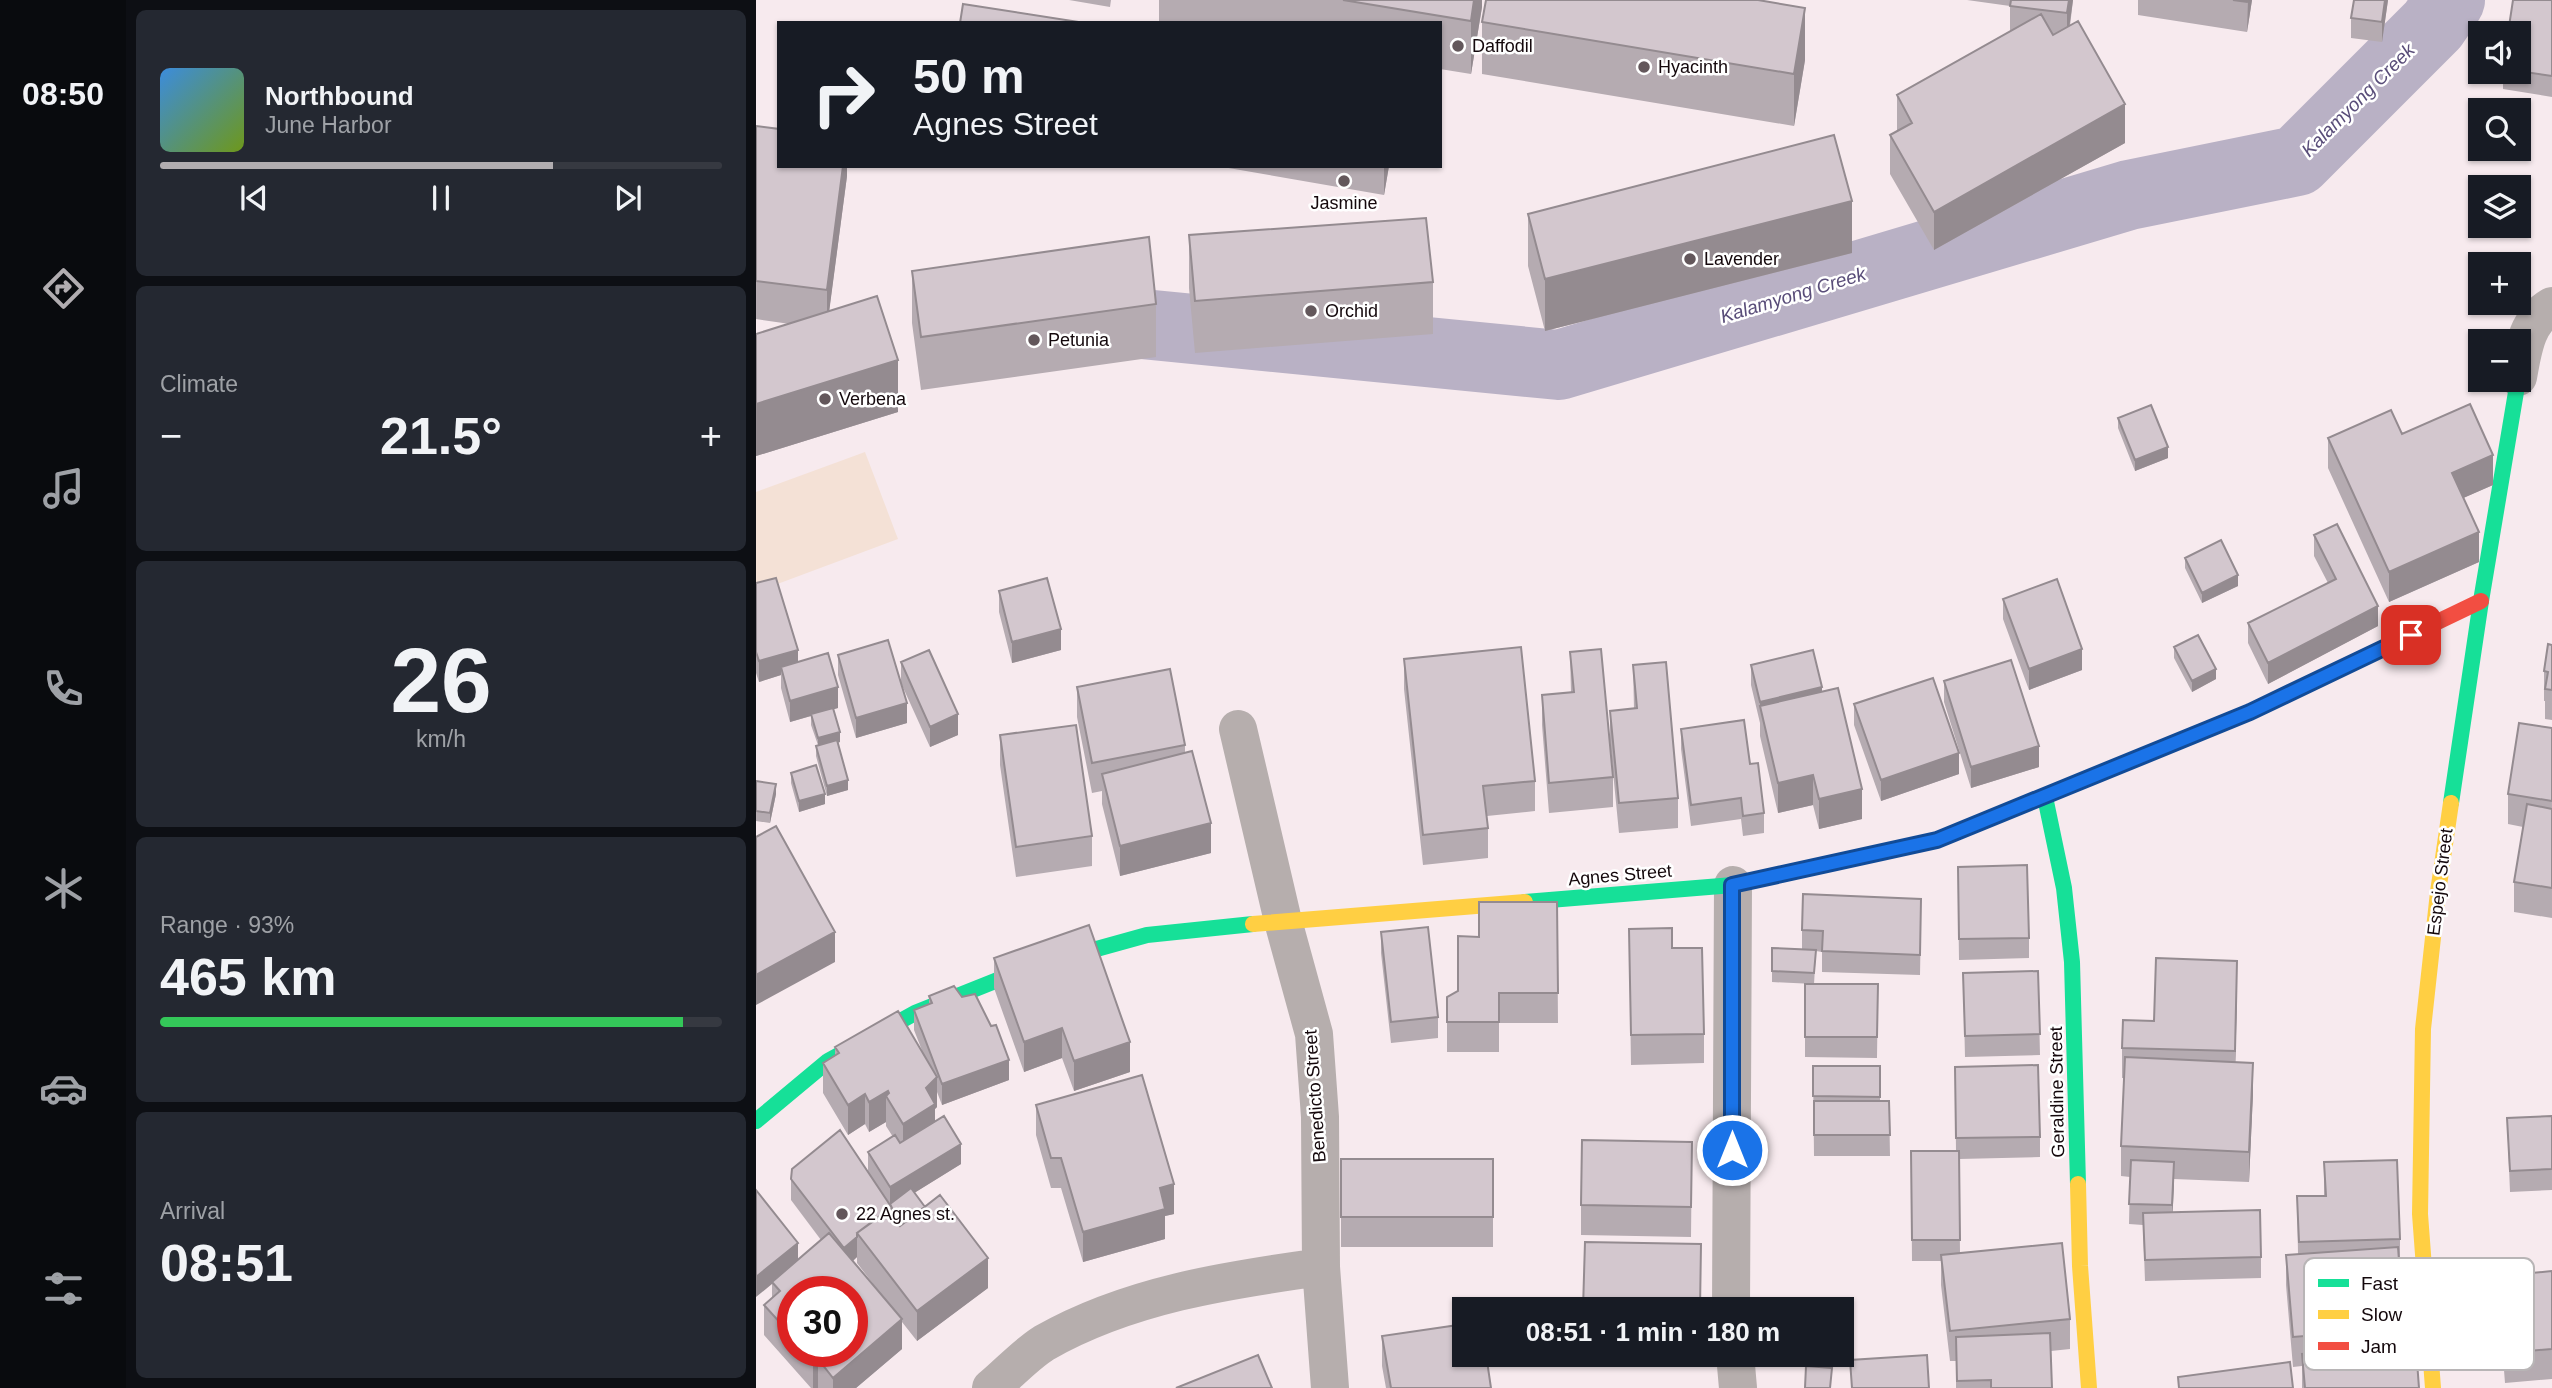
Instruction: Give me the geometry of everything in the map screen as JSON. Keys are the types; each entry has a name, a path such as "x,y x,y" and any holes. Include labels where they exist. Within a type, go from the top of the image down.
{"street":[{"name":"Espejo Street","path":"2529,329 2548,309"},
{"name":"Espejo Street","path":"2423,1258 2420,1214 2423,1028 2438,892 2480,601 2516,392"},
{"name":"Agnes Street","path":"756,1121 828,1061 915,1013 1028,968 1147,935 1732,885 1937,840 2250,712 2480,601"},
{"name":"Benedicto Street","path":"1238,729 1283,922 1314,1034 1320,1117 1321,1268 1330,1388"},
{"name":"Geraldine Street","path":"2045,797 2066,898 2074,989 2081,1275 2089,1388"},
{"path":"1731,1297 1732,885"},
{"path":"991,1388 1042,1344 1116,1309 1231,1280 1321,1268"},
{"path":"1736,1367 1738,1388"},
{"name":"Espejo Street","path":"2432,1370 2433,1388"}],"shaded area":[{"path":"865,452 898,539 756,592 756,492"}],"building":[{"path":"1343,0 1474,0 1471,21"},
{"path":"1486,0 1758,0 1805,8 1794,74 1482,22"},
{"path":"2011,0 2069,0 2067,13 2010,6"},
{"path":"2354,0 2385,0 2382,22 2351,18"},
{"path":"2513,0 2552,0 2552,76 2531,73 2531,21 2510,21"},
{"path":"963,4 1072,21 960,21"},
{"path":"2041,14 2053,35 2078,21 2125,104 1934,212 1890,135 1912,123 1897,95"},
{"path":"756,126 777,129 777,168 843,168 827,290 756,281"},
{"path":"1834,135 1852,201 1545,279 1528,214"},
{"path":"1426,218 1433,282 1195,301 1189,235"},
{"path":"1149,237 1156,304 921,337 912,271"},
{"path":"877,296 898,360 756,404 756,334"},
{"path":"2470,404 2493,455 2452,473 2479,532 2389,572 2328,438 2391,410 2402,434"},
{"path":"2151,405 2168,447 2135,460 2118,418"},
{"path":"2337,524 2378,606 2268,663 2248,623 2336,579 2314,535"},
{"path":"2221,540 2238,575 2202,593 2185,558"},
{"path":"776,578 798,650 759,661 756,652 756,583"},
{"path":"1047,578 1061,629 1012,642 999,591"},
{"path":"2057,579 2082,649 2029,669 2003,599"},
{"path":"2198,635 2216,669 2192,681 2174,647"},
{"path":"888,640 907,703 856,718 838,655"},
{"path":"2548,644 2552,645 2552,690 2545,689 2548,672 2544,671"},
{"path":"1521,647 1535,781 1483,786 1488,828 1423,835 1404,659"},
{"path":"1601,649 1613,777 1549,783 1542,695 1574,692 1570,652"},
{"path":"929,650 958,714 930,727 901,662"},
{"path":"1813,650 1822,687 1760,702 1751,665"},
{"path":"828,653 838,687 790,701 781,667"},
{"path":"2011,660 2039,746 1971,767 1944,681"},
{"path":"1666,662 1678,798 1619,803 1610,711 1637,708 1633,665"},
{"path":"1170,669 1185,745 1092,763 1077,687"},
{"path":"1933,678 1959,753 1881,780 1854,704"},
{"path":"1838,688 1862,789 1819,799 1813,775 1778,783 1760,706"},
{"path":"833,708 840,732 818,738 811,714"},
{"path":"1744,720 1750,764 1758,763 1764,813 1743,816 1741,798 1691,805 1681,729"},
{"path":"2519,723 2552,728 2552,801 2508,794"},
{"path":"1076,725 1092,836 1016,847 1000,735"},
{"path":"837,740 848,780 827,786 816,746"},
{"path":"1192,751 1211,823 1120,846 1102,774"},
{"path":"816,765 825,794 799,801 791,773"},
{"path":"756,781 776,784 770,813 756,811"},
{"path":"2527,804 2552,809 2552,888 2514,882"},
{"path":"776,826 835,932 756,975 756,837"},
{"path":"2027,865 2029,938 1959,939 1958,867"},
{"path":"1803,894 1921,899 1920,955 1822,951 1823,931 1802,930"},
{"path":"1479,902 1557,902 1558,993 1499,993 1499,1022 1447,1022 1447,997 1458,991 1458,936 1479,937"},
{"path":"1089,925 1130,1042 1074,1061 1062,1028 1024,1042 994,958"},
{"path":"1428,927 1438,1017 1391,1022 1381,932"},
{"path":"1672,928 1672,948 1702,948 1704,1034 1631,1035 1629,929"},
{"path":"1772,948 1816,950 1814,973 1772,971"},
{"path":"2156,958 2237,961 2235,1051 2122,1048 2123,1020 2154,1021"},
{"path":"2038,971 2040,1034 1965,1036 1963,973"},
{"path":"1805,984 1878,984 1877,1037 1805,1037"},
{"path":"954,986 962,997 975,994 991,1026 996,1025 1009,1060 942,1084 914,1010 932,1003 929,996"},
{"path":"898,1011 937,1077 926,1088 935,1104 903,1124 886,1096 888,1091 869,1102 865,1094 848,1105 823,1063 839,1053 835,1047"},
{"path":"2125,1057 2253,1063 2249,1152 2121,1146"},
{"path":"2038,1065 2040,1137 1956,1138 1955,1067"},
{"path":"1813,1066 1880,1066 1880,1097 1813,1096"},
{"path":"1142,1075 1174,1184 1160,1188 1165,1209 1083,1232 1061,1158 1051,1158 1036,1105"},
{"path":"1814,1101 1889,1101 1890,1135 1814,1135"},
{"path":"944,1116 961,1144 890,1187 868,1152 895,1135 900,1143"},
{"path":"2552,1116 2552,1169 2510,1171 2507,1118"},
{"name":"22 Agnes st.","path":"840,1130 892,1208 857,1233 857,1237 844,1248 791,1179 792,1169"},
{"path":"1582,1140 1692,1142 1691,1207 1581,1205"},
{"path":"1911,1151 1959,1151 1960,1240 1912,1240"},
{"path":"1341,1159 1493,1159 1493,1217 1341,1217"},
{"path":"2131,1160 2174,1162 2172,1205 2129,1204"},
{"path":"2397,1160 2400,1239 2299,1242 2297,1196 2326,1196 2324,1162"},
{"path":"911,1188 925,1207 900,1226 892,1216 890,1204"},
{"path":"756,1190 798,1243 756,1277"},
{"path":"940,1195 988,1258 917,1311 857,1233 888,1210 900,1226"},
{"path":"2260,1210 2261,1257 2145,1260 2143,1213"},
{"path":"829,1233 866,1276 779,1276"},
{"path":"1585,1242 1701,1244 1700,1297 1583,1297"},
{"path":"2062,1243 2070,1319 1950,1331 1941,1255"},
{"path":"2398,1247 2399,1258 2304,1258 2304,1336 2293,1337 2286,1255"},
{"path":"2552,1271 2552,1349 2534,1351 2534,1273"},
{"path":"868,1279 902,1319 868,1348"},
{"path":"777,1294 777,1319 764,1305"},
{"path":"1452,1326 1452,1367 1488,1367 1491,1388 1391,1388 1382,1336"},
{"path":"2050,1333 2052,1388 1991,1388 1991,1380 1957,1381 1956,1337"},
{"path":"2302,1354 2304,1370 2418,1370 2419,1388 2305,1388"},
{"path":"1258,1355 1272,1388 1176,1388"},
{"path":"1927,1355 1929,1388 1852,1388 1850,1367 1854,1367 1854,1360"},
{"path":"2290,1362 2293,1388 2179,1388 2178,1377"},
{"path":"824,1367 846,1367 833,1378"},
{"path":"1806,1367 1832,1368 1830,1388 1805,1388"}],"waterway":[{"name":"Kalamyong Creek","path":"1061,316 1559,365 2129,195 2297,161 2433,25 2450,0"}],"traffic: fast":[{"path":"2451,803 2516,392"},
{"path":"2045,797 2064,888 2072,962 2078,1184"},
{"path":"1525,902 1733,885 1887,851"},
{"path":"756,1121 828,1061 915,1013 1028,968 1147,935 1253,924"}],"traffic: slow":[{"path":"1887,851 1937,840 2208,729"},
{"path":"2423,1258 2420,1214 2423,1029 2451,803"},
{"path":"1253,924 1525,902"},
{"path":"2078,1184 2080,1266 2089,1388"},
{"path":"2432,1370 2433,1388"}],"traffic: jam":[{"path":"2208,729 2250,712 2481,601"}],"place":[{"name":"Daffodil","path":"1458,46"},
{"name":"Hyacinth","path":"1644,67"},
{"name":"Jasmine","path":"1344,181"},
{"name":"Lavender","path":"1690,259"},
{"name":"Orchid","path":"1311,311"},
{"name":"Petunia","path":"1034,340"},
{"name":"Verbena","path":"825,399"},
{"name":"22 Agnes st.","path":"842,1214"}],"route":[{"path":"1732,1150 1732,885 1937,840 2250,712 2411,635"}]}
